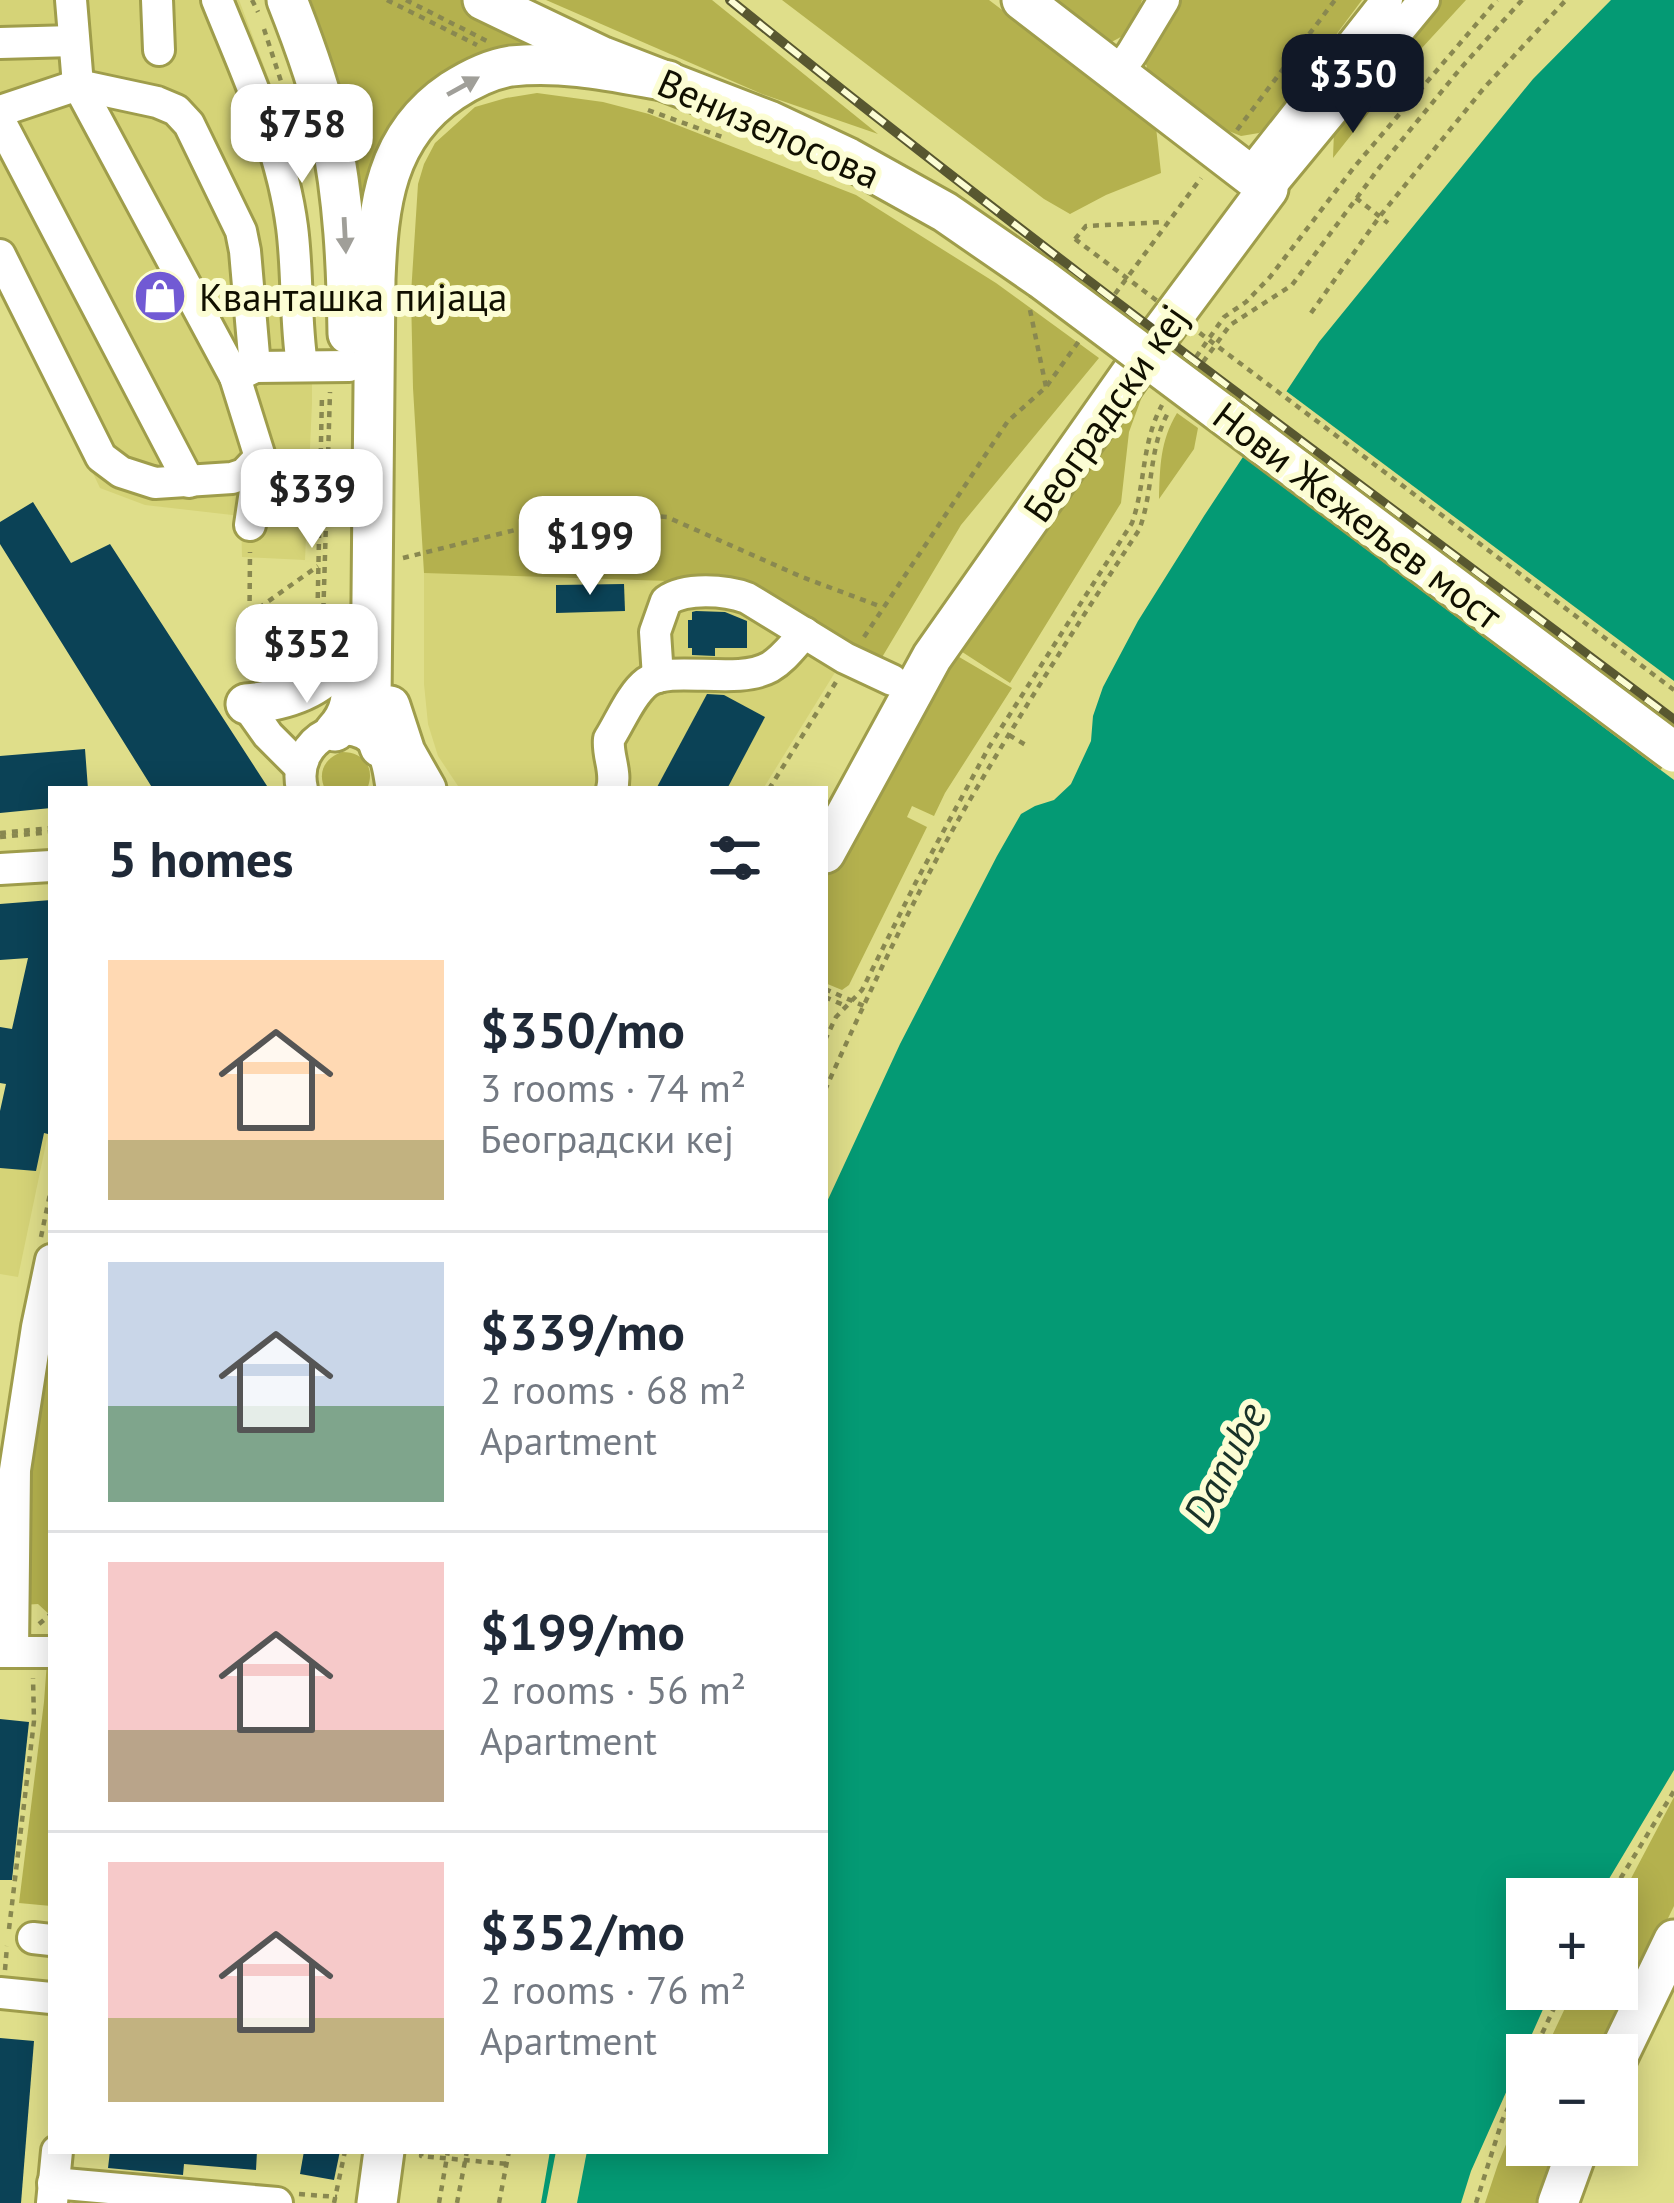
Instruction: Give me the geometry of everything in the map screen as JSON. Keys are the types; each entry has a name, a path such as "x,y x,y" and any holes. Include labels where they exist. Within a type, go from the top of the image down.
{"main road":[{"path":"287,0 329,128 344,215 350,709 328,733"},
{"name":"Венизелосова","path":"483,0 604,57 653,94 769,121 848,158 945,212 1035,288"},
{"path":"1022,0 1248,169"},
{"path":"395,778 405,752 389,700 375,279 377,226 393,161 430,106 494,57 557,65 653,94"},
{"name":"Београдски кеј","path":"828,793 892,680 1248,169"},
{"name":"Београдски кеј","path":"828,848 932,657 1140,362 1248,169"},
{"name":"Нови Жежељев мост","path":"1035,288 1674,752"},
{"path":"385,573 372,713 395,778"},
{"path":"248,690 286,698 309,687 338,662 352,629"},
{"path":"1629,2034 1674,1940"},
{"path":"376,2203 384,2154"},
{"path":"1558,2203 1571,2166"}],"street":[{"path":"71,0 78,85 245,372"},
{"path":"158,0 159,50"},
{"path":"217,0 267,124 292,226 302,365"},
{"path":"1117,74 1164,0"},
{"name":"Београдски кеј","path":"1248,169 1387,0"},
{"name":"Београдски кеј","path":"1248,169 1424,0"},
{"path":"0,43 74,41"},
{"path":"0,111 78,85 157,102 176,110 189,124 241,231 248,274 245,372 260,457 250,525"},
{"path":"0,121 189,482"},
{"path":"0,256 101,457 121,472 155,483 232,478 244,474 260,457"},
{"path":"245,372 302,365 349,366"},
{"path":"658,677 655,632 662,606 675,595 734,593 892,680"},
{"path":"612,786 615,771 608,745 643,685 658,677 754,673 781,659 805,633"},
{"path":"248,690 305,733 360,732 395,778"},
{"path":"248,690 268,735 301,778"},
{"path":"301,778 311,743 328,733"},
{"path":"0,868 48,866"},
{"path":"27,1651 8,1469 48,1274"},
{"path":"0,1993 48,1998"},
{"path":"57,2154 52,2193 277,2203"}],"path":[{"path":"387,0 494,57 499,48 490,42 406,0"},
{"path":"1248,169 1335,0"},
{"path":"1188,368 1224,317 1270,277 1355,166 1497,0"},
{"path":"1195,374 1229,326 1292,285 1356,198 1522,0"},
{"path":"1311,313 1380,216 1484,88 1566,0"},
{"path":"653,94 737,143"},
{"path":"1114,295 1209,168"},
{"path":"1356,198 1388,223"},
{"path":"1168,222 1086,226 1075,239 1674,689"},
{"path":"1035,288 1046,387"},
{"path":"771,786 882,608 1008,421 1046,387 1087,332"},
{"path":"828,1034 836,1017 862,990 989,748 1132,523 1140,501 1151,426 1168,404 1139,530 1009,735 933,866 828,1084"},
{"path":"385,573 595,510 668,517 882,608"},
{"path":"248,690 250,525"},
{"path":"249,615 318,566"},
{"path":"1009,735 1029,748"},
{"path":"0,835 48,830"},
{"path":"828,994 864,1006"},
{"path":"31,1934 34,1721 27,1651 48,1619"},
{"path":"1621,1878 1674,1791"},
{"path":"1476,2203 1506,2112"},
{"path":"334,2203 344,2154"},
{"path":"458,2203 466,2154"},
{"path":"499,2203 508,2154"},
{"path":"440,2203 448,2155 506,2164"}],"shaded area":[{"name":"Кванташка пијаца","path":"0,0 239,0 279,106 302,187 312,314 305,560 242,557 241,516 145,505 100,488 0,277"},
{"path":"294,0 468,0 559,49 436,82 358,269"},
{"path":"546,0 712,0 878,134 762,94"},
{"path":"782,0 989,0 1156,127 1161,173 1070,214"},
{"path":"1046,0 1142,0 1131,28 1106,44"},
{"path":"1172,0 1362,0 1277,114 1259,133 1241,136 1209,123 1149,76 1144,56"},
{"path":"1439,0 1466,0 1409,62 1333,158 1334,131 1343,115"},
{"path":"537,93 649,114 856,195 996,283 1099,358 961,525 881,659 730,583 424,573 411,294 418,184 435,143 475,107"},
{"path":"1132,383 1144,391 1129,432 1121,503 1010,683 953,646"},
{"path":"1177,413 1198,428 1194,449 1159,499 1164,444"},
{"path":"707,570 855,640 765,786 458,786 438,756 428,724 424,573"},
{"path":"954,654 1012,688 934,816 912,806 907,817 927,827 849,985 842,990 828,984 828,867"},
{"path":"342,752 356,755 366,763 368,786 324,786 324,766"},
{"path":"0,1124 48,1134 18,1277 0,1274"},
{"path":"48,1305 48,1613 38,1604 22,1605 21,1468"},
{"path":"48,1661 48,1906 19,1903"},
{"path":"1674,1797 1674,1906 1638,1979 1638,1878 1631,1878"},
{"path":"1564,2010 1623,2010 1611,2034 1553,2034"},
{"path":"1506,2144 1506,2166 1553,2166 1540,2203 1485,2203"}],"water":[{"name":"Danube","path":"1611,0 1674,0 1674,1770 1610,1878 1506,1878 1506,2010 1543,2010 1532,2034 1506,2034 1506,2092 1461,2203 541,2203 549,2154 828,2154 828,1200 900,1044 1021,814 1054,800 1071,784 1091,741 1103,687 1138,621 1319,342 1533,79"}],"pier":[{"path":"1282,388 1674,681 1674,780 1238,453"},
{"path":"555,2154 586,2154 577,2203 546,2203"}],"building":[{"path":"33,502 71,563 110,544 267,786 151,786 0,544 0,522"},
{"path":"624,584 625,611 556,613 556,585"},
{"path":"696,611 725,612 747,621 747,648 715,648 715,656 692,655 688,620"},
{"path":"707,694 724,695 765,717 729,786 658,786"},
{"path":"85,749 88,786 48,786 48,808 0,813 0,756"},
{"path":"48,900 48,1134 44,1133 36,1171 0,1168 0,1111 6,1084 0,1083 0,1027 12,1029 28,958 0,960 0,904"},
{"path":"0,1719 29,1722 12,1880 0,1880"},
{"path":"0,2038 34,2041 21,2203 0,2203"},
{"path":"110,2154 257,2154 256,2170 184,2164 183,2175 108,2168"},
{"path":"303,2154 339,2154 334,2180 300,2174"}],"railway":[{"path":"730,0 1080,274 1674,720"}],"place":[{"name":"Кванташка пијаца","path":"160,296"}]}
